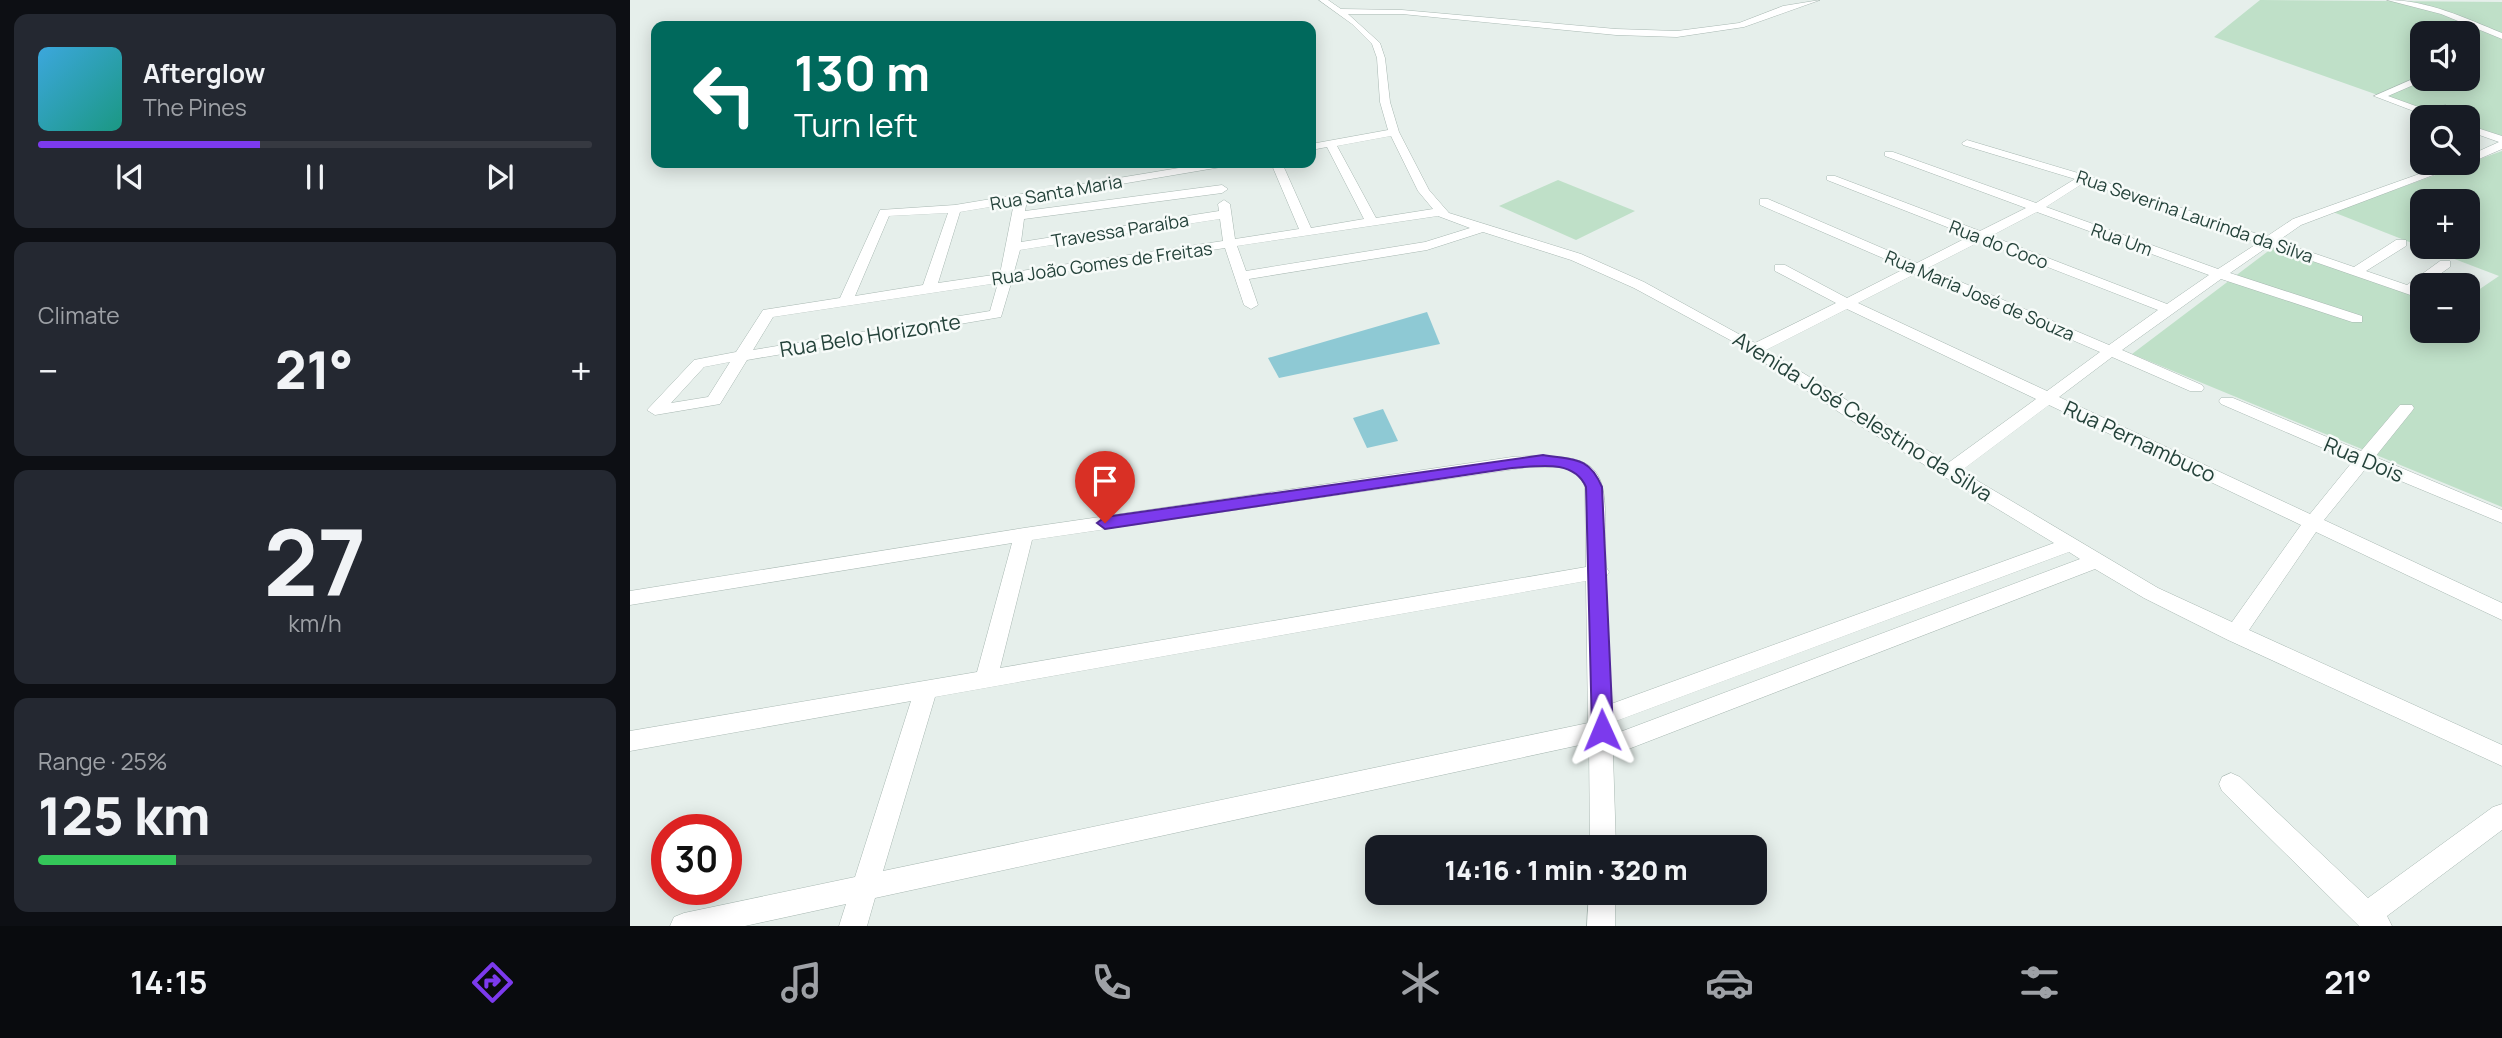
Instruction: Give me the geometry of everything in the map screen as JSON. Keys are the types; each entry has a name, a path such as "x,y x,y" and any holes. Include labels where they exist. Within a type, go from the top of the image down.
{"street":[{"path":"1323,0 1341,11 1376,43 1381,58 1385,102 1394,132 1439,212"},
{"path":"1341,11 1402,12 1616,32 1677,34 1741,25 1816,0"},
{"path":"2390,0 2444,12 2502,36"},
{"path":"2410,83 2379,96 2410,107"},
{"path":"1316,146 1394,132"},
{"path":"2480,133 2502,143"},
{"path":"1330,143 1373,224"},
{"name":"Rua Severina Laurinda da Silva","path":"1967,143 2084,177 2410,290"},
{"path":"2480,154 2502,143"},
{"name":"Rua Um","path":"1889,154 2221,275 2357,319"},
{"name":"Rua Santa Maria","path":"846,302 884,214 955,209 1198,168"},
{"path":"1222,168 1222,189 1230,245 1251,305"},
{"path":"1279,168 1307,234"},
{"path":"1949,471 2050,399 2168,309 2308,216 2426,175"},
{"path":"1756,349 2038,207 2084,177"},
{"name":"Rua do Coco","path":"1831,178 2168,309"},
{"path":"1020,216 1222,189"},
{"path":"1007,277 1020,216 1021,198"},
{"name":"Rua Maria José de Souza","path":"1764,202 2196,388"},
{"path":"929,289 955,209"},
{"name":"Rua João Gomes de Freitas","path":"766,314 1439,212"},
{"name":"Avenida José Celestino da Silva","path":"1439,212 1576,257 1613,272 1756,349 1863,420 2180,609 2502,756"},
{"name":"Travessa Paraíba","path":"1014,247 1226,214"},
{"path":"1240,276 1427,246 1482,228"},
{"path":"2356,272 2401,243"},
{"path":"2435,273 2445,264"},
{"name":"Rua Pernambuco","path":"1780,268 1848,304 2502,612"},
{"name":"Rua Belo Horizonte","path":"766,314 743,355 711,403 655,410 698,363 743,355 996,314 1007,277"},
{"name":"Rua Dois","path":"2227,401 2502,517"},
{"path":"2235,634 2313,522 2406,408"},
{"path":"630,598 1024,535 1543,460 1578,465 1587,471 1594,487 1603,835"},
{"path":"986,678 1024,535"},
{"path":"1602,732 2072,544"},
{"path":"684,926 1602,732 2098,560"},
{"path":"630,741 925,692 986,678 1598,572"},
{"path":"853,926 925,692"},
{"path":"2231,784 2372,920 2502,815"},
{"path":"1601,926 1602,905"}],"green space":[{"path":"2260,0 2502,2 2502,140 2480,132 2480,105 2410,106 2214,37"},
{"path":"2502,151 2502,507 2132,354 2275,246 2410,293 2410,343 2480,343 2480,289 2499,276 2454,259 2480,259 2480,189 2410,189 2410,242 2333,212 2436,175 2480,175 2480,159"},
{"path":"1558,180 1635,211 1576,240 1499,206"}],"water":[{"path":"1427,312 1440,344 1279,378 1268,358"},
{"path":"1383,409 1398,441 1367,448 1353,418"}],"route":[{"path":"1105,523 1512,463 1543,460 1578,465 1587,471 1594,487 1602,730"}]}
